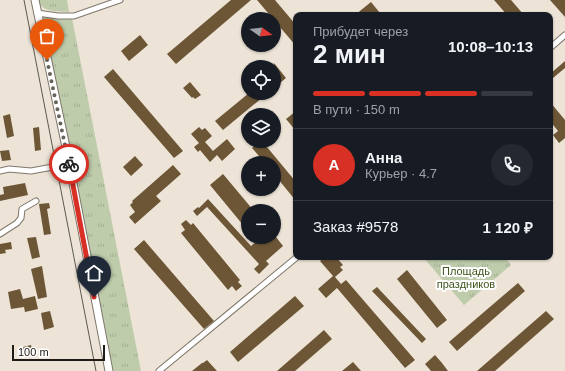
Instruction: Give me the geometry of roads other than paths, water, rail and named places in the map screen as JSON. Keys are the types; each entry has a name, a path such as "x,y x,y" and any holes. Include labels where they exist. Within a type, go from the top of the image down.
{"street":[{"path":"35,0 69,164 109,371"},
{"path":"37,13 58,16 74,16 120,0"},
{"path":"553,45 565,35"},
{"path":"0,171 9,169 31,171 69,164"},
{"path":"0,234 17,223 21,218 22,209 36,201"},
{"path":"159,371 293,260"}],"tram line":[{"path":"24,0 96,371"}],"park label":[{"name":"Площадь праздников","path":"466,277"}]}
